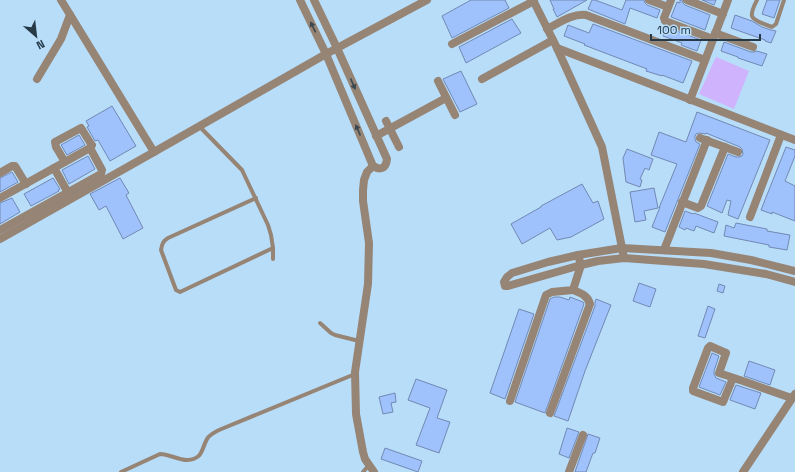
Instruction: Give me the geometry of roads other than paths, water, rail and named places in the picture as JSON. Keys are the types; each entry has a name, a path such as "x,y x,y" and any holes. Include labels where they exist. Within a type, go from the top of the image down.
{"street":[{"path":"61,0 154,152"},
{"path":"300,0 326,54 373,166 377,168 383,167 387,159 314,0"},
{"path":"0,230 154,152 326,54 427,0"},
{"path":"650,0 669,4 664,18 665,21 753,48"},
{"path":"687,0 723,14"},
{"path":"690,100 728,0"},
{"path":"452,44 534,1 602,147 624,258"},
{"path":"548,29 560,22 582,14 706,60"},
{"path":"37,79 61,39 70,15"},
{"path":"482,80 555,44 690,100 795,140"},
{"path":"438,81 455,115"},
{"path":"376,136 388,125 446,98"},
{"path":"388,125 399,147"},
{"path":"0,238 69,195 102,172 90,148 92,144 81,128 55,142 56,147 65,162"},
{"path":"750,217 781,135"},
{"path":"664,250 703,139 738,152"},
{"path":"682,202 698,208 701,206 725,147"},
{"path":"0,198 90,148"},
{"path":"0,173 12,166 15,166 26,184"},
{"path":"373,166 367,172 363,190 363,201 369,243 368,284 355,374 356,414 365,459 372,469 382,472"},
{"path":"54,168 69,195"},
{"path":"795,271 750,260 711,253 622,248 578,255 512,273 504,279 504,285 508,286 598,261 624,258 709,265 766,274 795,282"},
{"path":"709,265 711,253"},
{"path":"573,290 581,265 578,255"},
{"path":"510,401 546,295 552,292 573,290 589,299 590,304 550,412"},
{"path":"733,378 723,402 693,391 710,346 726,352 720,373 794,396 743,472"},
{"path":"569,472 583,435"}],"lane":[{"path":"757,0 752,17 762,24 772,27 776,24 784,0"},
{"path":"199,126 239,167 256,198 268,225 274,259"},
{"path":"256,198 168,238 161,245 161,250 176,290 180,292 273,248"},
{"path":"320,323 335,335 359,341"},
{"path":"121,472 160,454 185,460 196,458 200,456 207,438 219,430 355,374"},
{"path":"364,472 372,469"}]}
